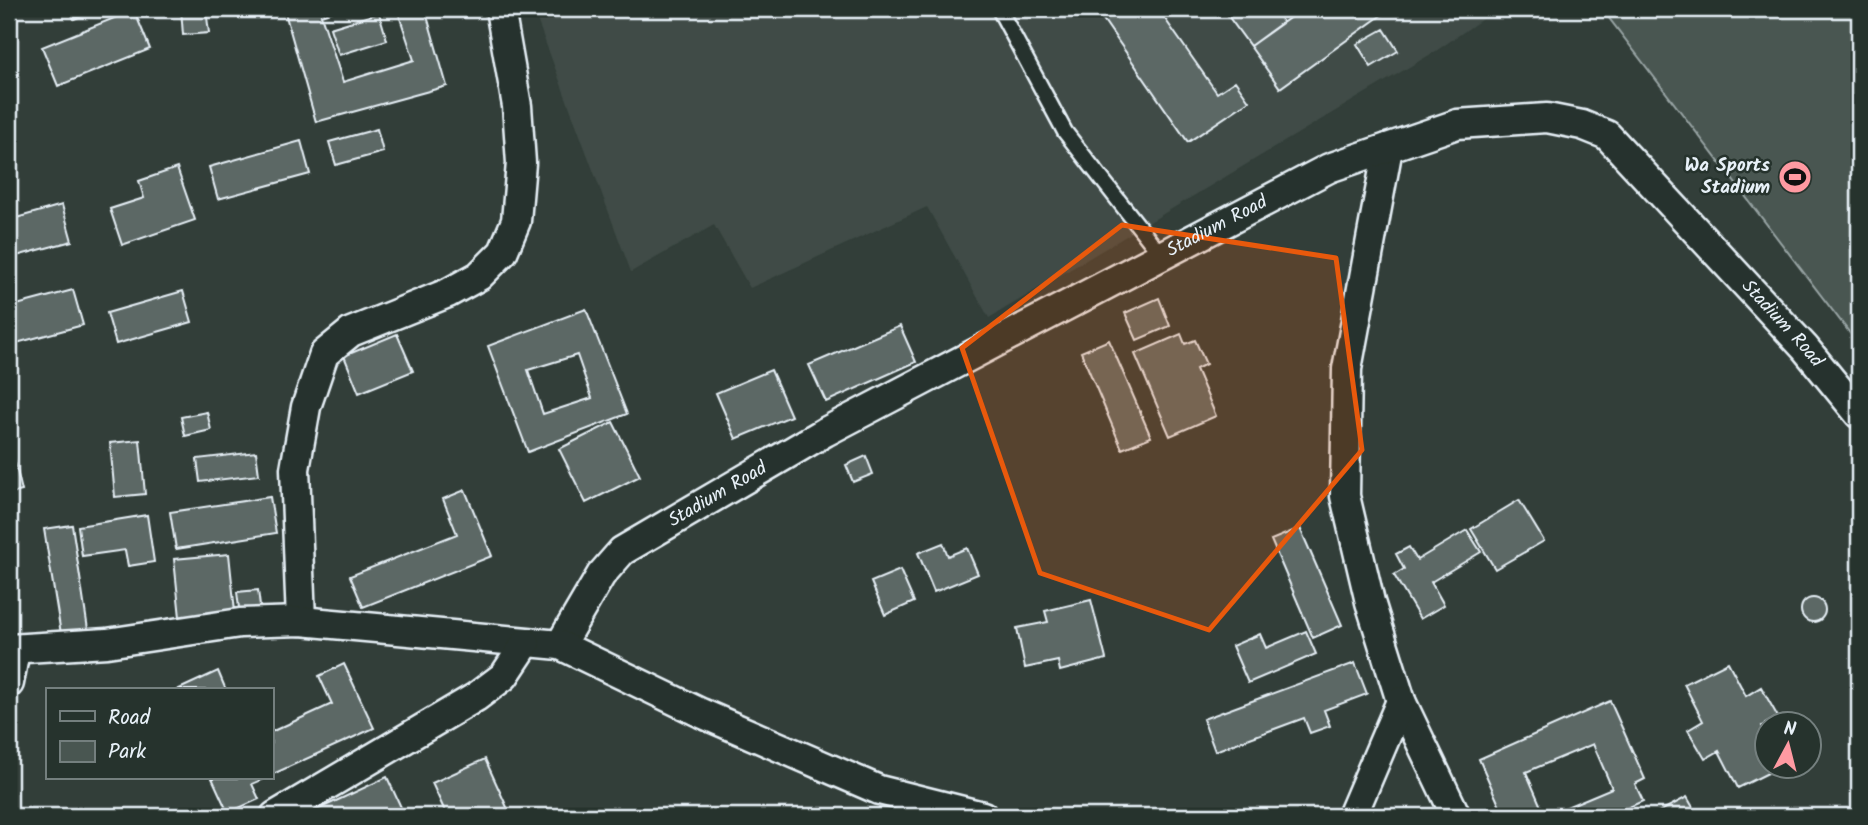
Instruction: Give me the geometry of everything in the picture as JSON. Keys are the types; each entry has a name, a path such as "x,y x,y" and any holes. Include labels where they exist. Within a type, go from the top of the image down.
{"street":[{"path":"301,621 295,469 306,407 324,355 351,332 448,293 478,276 503,252 516,222 521,163 517,106 500,9"},
{"name":"Stadium Road","path":"559,645 601,575 622,551 825,432 1329,168 1457,124 1547,118 1582,125 1607,135 1805,348 1859,414"},
{"path":"1388,148 1347,369 1345,496 1370,602 1401,701 1457,816"},
{"path":"9,683 12,649 107,643 240,623 301,621 559,645 701,713 879,790 982,816"},
{"path":"275,816 476,697 504,676 526,643"},
{"path":"1352,816 1401,701"}],"lane":[{"path":"999,9 1065,132 1161,255"}],"highlighted area":[{"path":"1122,225 1336,258 1362,450 1209,630 1040,573 962,348"}],"shaded area":[{"path":"533,9 1497,9 1436,51 989,318 927,207 750,288 714,225 631,272"}],"green space":[{"name":"Wa Sports Stadium","path":"1602,9 1859,9 1859,345"}],"building":[{"path":"69,9 99,9 74,19"},
{"path":"181,9 206,9 209,33 183,35"},
{"path":"284,9 340,9 321,15 343,82 414,60 397,9 425,9 447,86 316,122"},
{"path":"1096,9 1158,9 1217,93 1235,81 1249,101 1188,142"},
{"path":"1223,9 1273,9 1283,22 1250,46"},
{"path":"1302,9 1390,9 1280,88 1250,46"},
{"path":"134,10 150,49 58,86 42,47"},
{"path":"379,13 387,40 339,55 330,28"},
{"path":"1384,29 1398,51 1371,67 1357,44"},
{"path":"377,129 383,152 336,165 329,142"},
{"path":"301,141 310,174 218,199 209,167"},
{"path":"177,168 195,220 122,245 110,209 144,198 139,181"},
{"path":"62,205 72,241 9,258 9,220"},
{"path":"73,290 83,325 9,345 9,307"},
{"path":"183,291 192,322 116,344 107,313"},
{"path":"1159,298 1170,326 1137,340 1125,313"},
{"path":"586,309 627,414 528,452 488,346","holes":["577,355 592,398 543,414 528,370"]},
{"path":"900,326 916,362 826,402 809,365"},
{"path":"397,334 413,371 359,393 344,356"},
{"path":"1181,334 1185,344 1195,340 1206,364 1196,369 1216,416 1170,436 1135,354"},
{"path":"1109,340 1151,437 1122,449 1081,352"},
{"path":"771,370 791,416 736,439 716,393"},
{"path":"207,412 211,430 185,436 181,417"},
{"path":"613,422 640,476 586,503 559,449"},
{"path":"9,437 22,491 9,494"},
{"path":"140,440 145,494 115,497 110,443"},
{"path":"256,452 259,475 200,482 197,459"},
{"path":"866,456 873,474 853,482 846,465"},
{"path":"465,490 492,556 363,607 350,576 457,534 443,499"},
{"path":"270,497 276,533 176,549 170,512"},
{"path":"1519,500 1544,541 1495,569 1471,529"},
{"path":"147,515 154,562 128,566 125,550 82,556 78,526"},
{"path":"72,525 89,636 62,640 44,529"},
{"path":"1300,528 1342,625 1313,638 1271,540"},
{"path":"1467,530 1481,552 1431,582 1444,605 1420,619 1394,575 1404,569 1396,554 1409,547 1417,560"},
{"path":"943,543 948,556 967,548 978,574 934,592 918,553"},
{"path":"229,554 236,621 181,627 174,559"},
{"path":"900,570 914,602 885,615 871,582"},
{"path":"258,590 261,614 240,616 237,592"},
{"path":"1813,598 1821,602 1825,610 1821,618 1813,622 1805,618 1801,610 1805,602"},
{"path":"1091,600 1106,659 1060,671 1058,661 1025,668 1017,628 1048,622 1045,611"},
{"path":"1306,631 1316,654 1248,683 1232,646 1260,634 1266,648"},
{"path":"1728,662 1746,696 1761,687 1774,710 1752,710 1754,780 1738,788 1719,751 1705,759 1688,730 1703,721 1684,684"},
{"path":"1355,663 1367,694 1324,710 1330,726 1310,733 1304,718 1215,751 1203,719"},
{"path":"344,664 374,728 273,774 273,731 332,704 319,676"},
{"path":"218,671 225,688 181,688"},
{"path":"1610,701 1645,779 1635,784 1643,801 1609,816 1504,816 1479,759","holes":["1593,744 1612,788 1545,816 1526,772"]},
{"path":"485,759 511,816 447,816 432,783"},
{"path":"387,777 405,816 304,816"},
{"path":"213,780 261,780 252,784 259,799 228,813"},
{"path":"1687,797 1698,816 1651,816"},
{"path":"612,809 614,816 594,816"}],"place":[{"name":"Wa Sports Stadium","path":"1795,177"}]}
